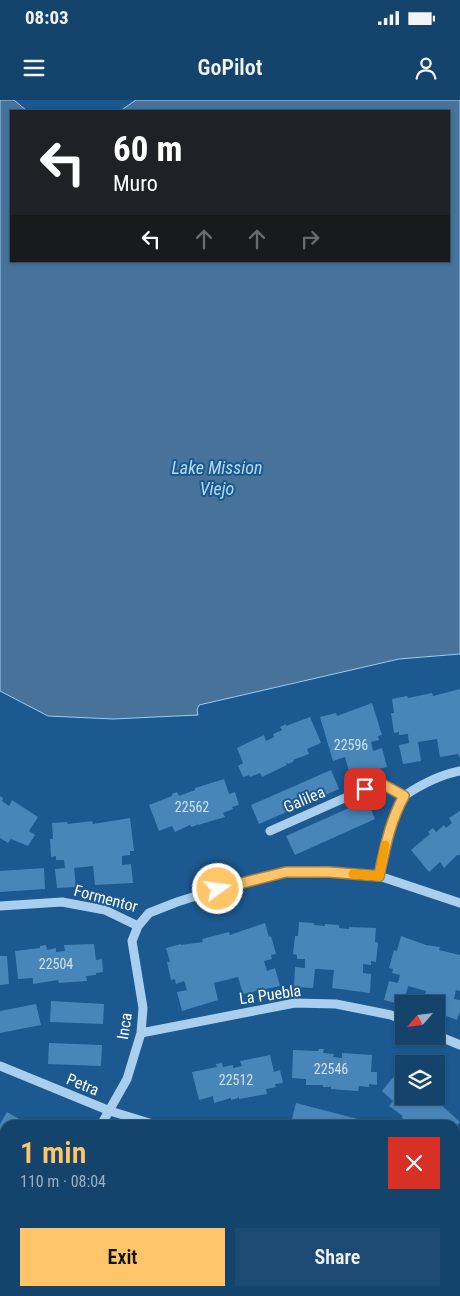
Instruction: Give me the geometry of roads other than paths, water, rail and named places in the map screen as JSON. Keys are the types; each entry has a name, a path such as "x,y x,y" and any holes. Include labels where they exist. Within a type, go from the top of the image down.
{"street":[{"path":"379,876 386,838 394,815 404,796 426,782 446,773 460,770"},
{"name":"Galilea","path":"270,831 365,789 382,784 404,796"},
{"name":"Formentor","path":"0,906 62,902 105,910 138,926 149,913 177,902 218,889 286,872 329,872 379,876 460,903"},
{"name":"Inca","path":"104,1120 127,1079 141,1033 143,1008 132,941 138,926"},
{"name":"La Puebla","path":"141,1033 295,1003 336,1004 395,1017"},
{"path":"445,1039 460,1045"},
{"name":"Petra","path":"0,1066 110,1111 140,1120"}],"water":[{"name":"Lake Mission Viejo","path":"0,100 14,100 26,110 10,110 10,262 450,262 450,110 121,110 136,100 460,100 460,654 399,659 199,705 198,715 113,719 48,716 0,691"}]}
